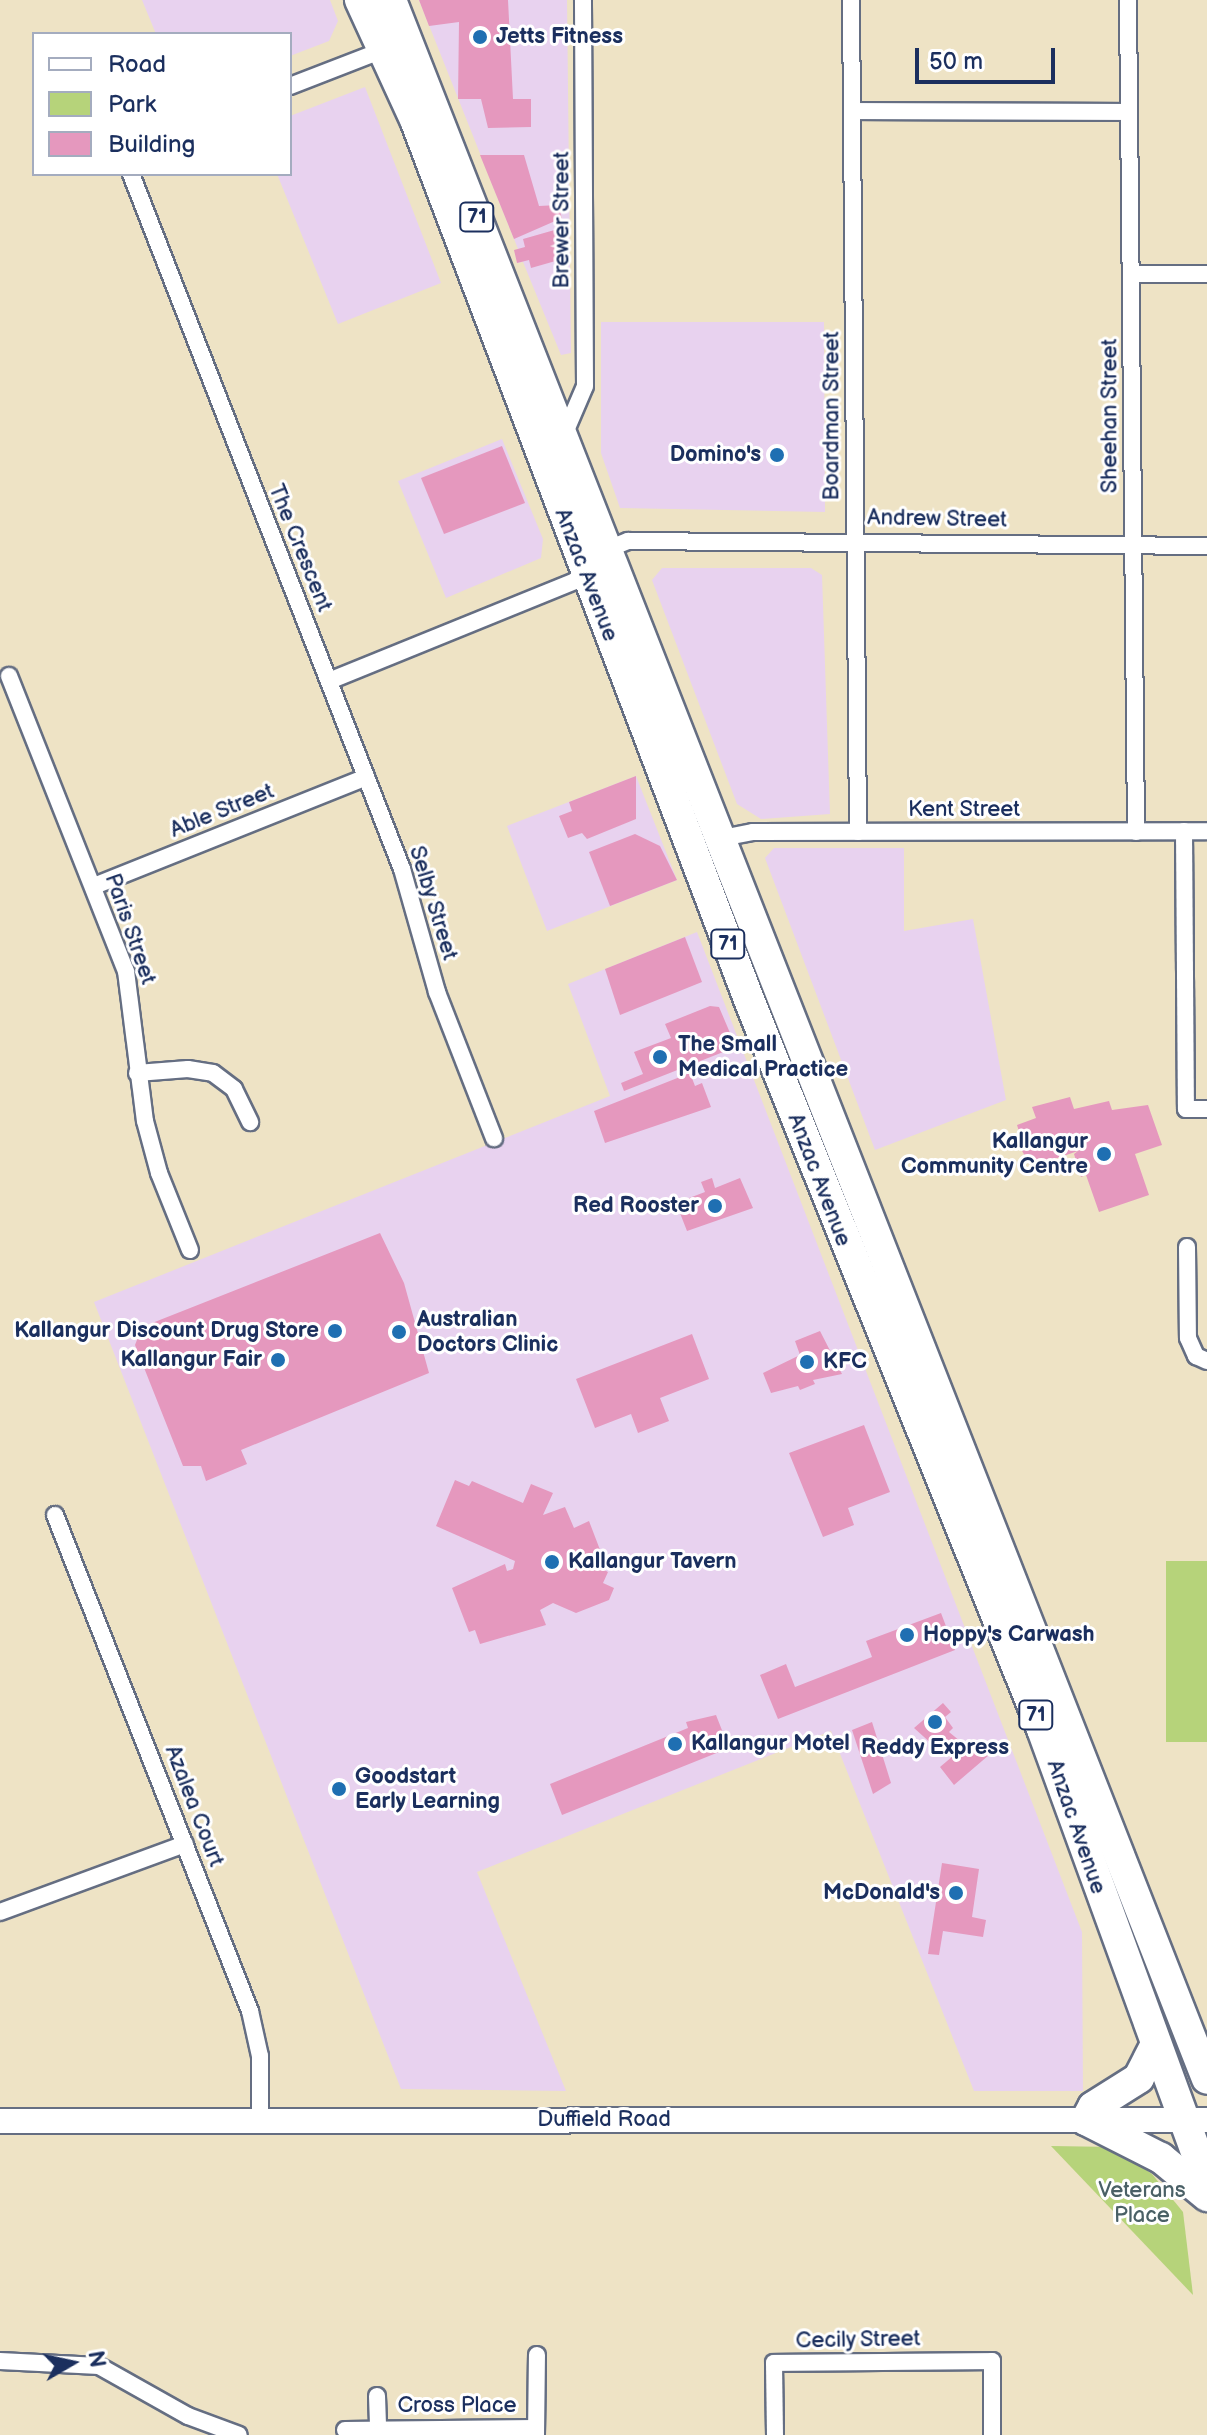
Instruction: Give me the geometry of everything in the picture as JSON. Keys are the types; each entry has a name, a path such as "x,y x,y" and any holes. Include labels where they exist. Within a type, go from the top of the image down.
{"highway":[{"name":"Anzac Avenue","path":"360,0 509,360 585,575 877,1327 1042,1729 1156,2044 1196,2120 1207,2182"},
{"name":"Anzac Avenue","path":"391,0 1207,2079"},
{"path":"1156,2044 1139,2078 1093,2107 1086,2120 1161,2158 1207,2196"}],"street":[{"name":"Brewer Street","path":"564,435 585,386 583,0"},
{"name":"Boardman Street","path":"851,0 858,832"},
{"name":"Sheehan Street","path":"1128,0 1136,832"},
{"path":"292,85 383,50"},
{"path":"852,111 1129,112"},
{"name":"The Crescent","path":"132,176 329,681"},
{"path":"1131,274 1207,274"},
{"name":"Andrew Street","path":"608,549 641,540 1207,546"},
{"path":"329,681 585,575 608,549"},
{"name":"Paris Street","path":"9,676 94,886 129,982 137,1073 154,1155 190,1250"},
{"name":"Selby Street","path":"329,681 409,890 437,992 494,1138"},
{"name":"Able Street","path":"94,886 366,777"},
{"path":"1184,831 1186,1109 1207,1109"},
{"name":"Kent Street","path":"722,838 753,832 1207,831"},
{"path":"137,1073 188,1069 213,1073 234,1089 250,1122"},
{"path":"1187,1247 1188,1338 1201,1359"},
{"name":"Azalea Court","path":"55,1515 250,2011 260,2056 260,2120"},
{"path":"0,1912 185,1844"},
{"name":"Duffield Road","path":"0,2121 1196,2120"},
{"path":"536,2432 537,2355"},
{"path":"0,2361 99,2366 188,2416 239,2435"},
{"name":"Cecily Street","path":"775,2435 774,2363 966,2361 992,2361 992,2435"},
{"name":"Cross Place","path":"377,2396 378,2428"},
{"name":"Cross Place","path":"345,2430 536,2432"}],"shaded area":[{"path":"142,0 330,0 338,21 329,41 292,55 292,32 155,32"},
{"path":"419,0 567,0 571,353 561,355 523,262 517,263 518,249"},
{"path":"365,87 441,283 338,324 278,176 292,176 292,115"},
{"path":"601,322 824,322 825,512 620,508 601,453"},
{"path":"502,439 543,539 541,558 446,598 398,481"},
{"path":"662,568 811,568 822,575 830,814 761,819 737,804 652,580"},
{"path":"636,776 677,880 547,931 507,826"},
{"path":"774,848 904,848 904,931 973,919 1006,1100 875,1150 765,858"},
{"path":"697,932 1082,1932 1083,2091 974,2091 831,1731 477,1872 566,2091 401,2089 94,1302 610,1096 568,984"}],"green space":[{"path":"1166,1561 1207,1561 1207,1742 1166,1742"},
{"name":"Veterans Place","path":"1051,2146 1114,2147 1152,2174 1183,2212 1193,2295"}],"building":[{"path":"419,0 508,0 513,99 531,99 531,127 488,128 481,99 458,99 459,22 429,26"},
{"path":"480,155 524,155 539,206 558,205 562,218 514,239"},
{"path":"558,229 566,258 531,268 529,260 517,263 514,250 525,247 523,239"},
{"path":"502,446 525,503 444,534 421,478"},
{"path":"636,776 636,819 587,839 582,833 568,838 559,816 572,811 569,802"},
{"path":"635,834 660,846 677,880 610,906 589,852"},
{"path":"685,937 702,982 620,1015 605,969"},
{"path":"710,1006 719,1007 736,1047 624,1091 621,1083 643,1074 634,1052 671,1038 665,1024"},
{"path":"690,1073 695,1086 702,1083 711,1107 605,1143 594,1111"},
{"name":"Kallangur Community Centre","path":"1070,1097 1074,1109 1109,1101 1112,1110 1148,1105 1162,1145 1135,1154 1149,1195 1099,1212 1086,1175 1081,1177 1074,1154 1078,1151 1031,1167 1016,1140 1021,1138 1017,1125 1036,1118 1032,1107"},
{"name":"Red Rooster","path":"712,1178 715,1188 740,1178 753,1208 687,1231 676,1203 705,1192 701,1182"},
{"name":"Kallangur Fair","path":"380,1233 404,1283 429,1373 241,1450 247,1464 206,1481 201,1466 183,1466 135,1345 142,1327"},
{"name":"KFC","path":"820,1331 842,1374 813,1380 815,1384 800,1390 798,1386 771,1393 763,1373 800,1355 795,1341"},
{"path":"692,1334 709,1379 660,1398 669,1421 638,1433 631,1414 595,1428 576,1379"},
{"path":"864,1425 890,1492 848,1508 854,1525 823,1537 789,1453"},
{"name":"Kallangur Tavern","path":"455,1480 469,1486 472,1481 523,1503 531,1484 553,1493 543,1515 565,1507 574,1528 589,1521 602,1555 588,1561 608,1572 603,1583 614,1588 609,1600 576,1613 553,1603 540,1610 546,1625 480,1644 475,1630 469,1632 452,1588 505,1564 507,1571 513,1569 515,1561 436,1526"},
{"path":"941,1613 955,1650 778,1719 760,1675 786,1664 795,1687 872,1657 866,1641"},
{"path":"943,1703 951,1712 945,1717 953,1728 949,1732 966,1746 975,1739 989,1755 954,1785 940,1767 953,1756 943,1737 933,1745 914,1728"},
{"path":"716,1715 729,1748 562,1815 550,1784 688,1728 686,1722"},
{"path":"872,1722 891,1783 873,1794 852,1730"},
{"name":"McDonald's","path":"942,1863 979,1869 972,1917 986,1920 983,1937 943,1931 939,1955 928,1954"}],"place":[{"name":"Jetts Fitness","path":"480,37"},
{"name":"Domino's","path":"777,455"},
{"name":"The Small Medical Practice","path":"660,1057"},
{"name":"Kallangur Community Centre","path":"1104,1154"},
{"name":"Red Rooster","path":"715,1206"},
{"name":"Kallangur Discount Drug Store","path":"335,1331"},
{"name":"Australian Doctors Clinic","path":"399,1332"},
{"name":"Kallangur Fair","path":"278,1360"},
{"name":"KFC","path":"807,1362"},
{"name":"Kallangur Tavern","path":"552,1562"},
{"name":"Hoppy's Carwash","path":"907,1635"},
{"name":"Reddy Express","path":"935,1722"},
{"name":"Kallangur Motel","path":"675,1744"},
{"name":"Goodstart Early Learning","path":"339,1789"},
{"name":"McDonald's","path":"956,1893"}]}
